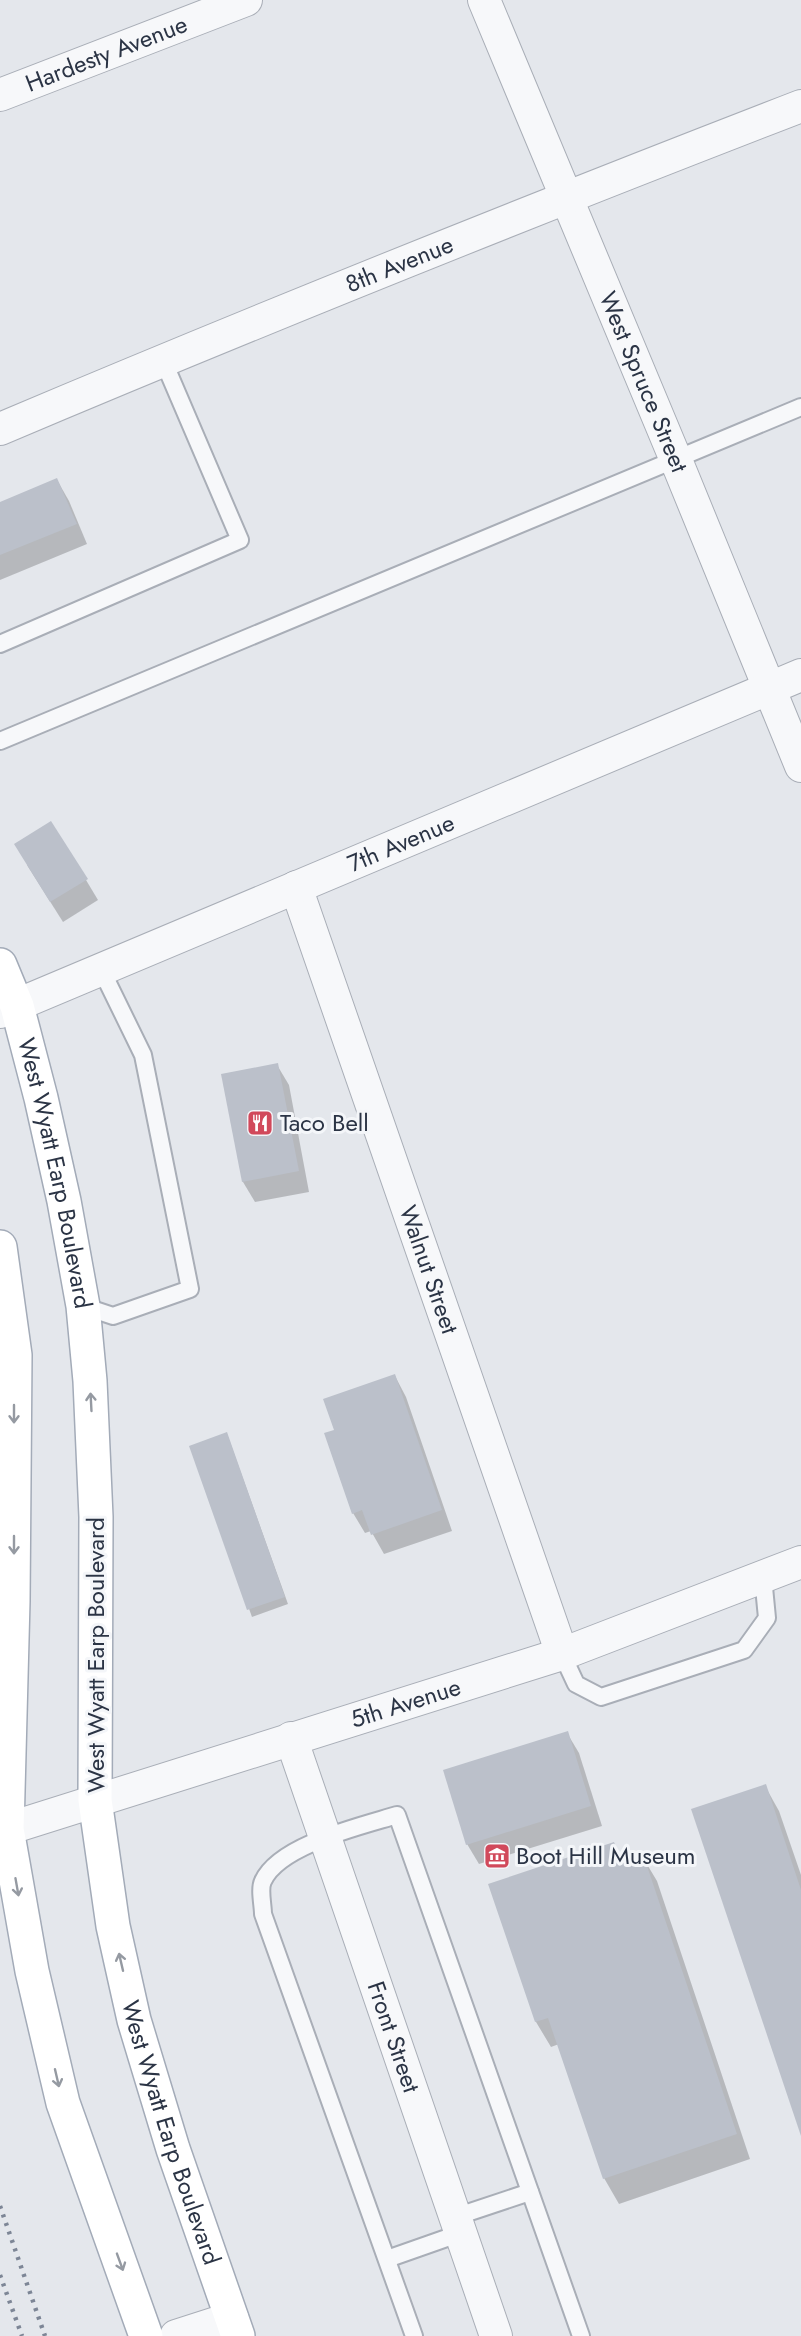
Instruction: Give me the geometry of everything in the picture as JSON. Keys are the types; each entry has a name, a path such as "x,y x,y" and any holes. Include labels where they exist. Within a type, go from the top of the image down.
{"main road":[{"name":"West Wyatt Earp Boulevard","path":"0,965 9,1009 41,1098 64,1201 83,1306 90,1381 96,1517 95,1800 113,1926 134,2020 173,2149 235,2327"},
{"path":"1,1255 15,1355 13,1601 3,1830 32,1971 63,2103 146,2336"}],"street":[{"name":"Hardesty Avenue","path":"0,95 246,0"},
{"name":"West Spruce Street","path":"484,0 801,766"},
{"name":"8th Avenue","path":"0,429 163,360 566,197 801,106"},
{"name":"7th Avenue","path":"9,1009 801,675"},
{"name":"Walnut Street","path":"296,887 562,1654"},
{"name":"5th Avenue","path":"3,1830 562,1654 801,1562"},
{"name":"Front Street","path":"291,1738 496,2336"},
{"path":"176,2336 235,2327"}],"lane":[{"path":"0,644 240,540 163,360"},
{"path":"0,741 801,408"},
{"path":"83,1306 113,1316 190,1289 143,1055 101,969"},
{"path":"562,1654 576,1684 601,1697 744,1650 766,1618 763,1577"},
{"path":"414,2336 263,1914 262,1883 278,1861 325,1837 397,1815 581,2336"},
{"path":"387,2259 530,2192"}],"building":[{"path":"57,478 77,524 0,555 0,502"},
{"path":"51,821 88,879 50,902 14,844"},
{"name":"Taco Bell","path":"278,1063 299,1171 242,1182 221,1074"},
{"path":"395,1374 442,1510 371,1535 362,1510 352,1514 324,1433 334,1430 323,1399"},
{"path":"227,1432 285,1597 247,1610 189,1446"},
{"path":"568,1731 591,1806 466,1845 443,1770"},
{"path":"766,1784 801,1890 801,2136 691,1809"},
{"path":"614,1842 621,1862 643,1854 737,2134 603,2179 548,2018 535,2022 488,1884"}],"railway":[{"path":"0,2206 45,2336"},
{"path":"0,2275 22,2336"}],"place":[{"name":"Taco Bell","path":"260,1123"},
{"name":"Boot Hill Museum","path":"497,1856"}]}
